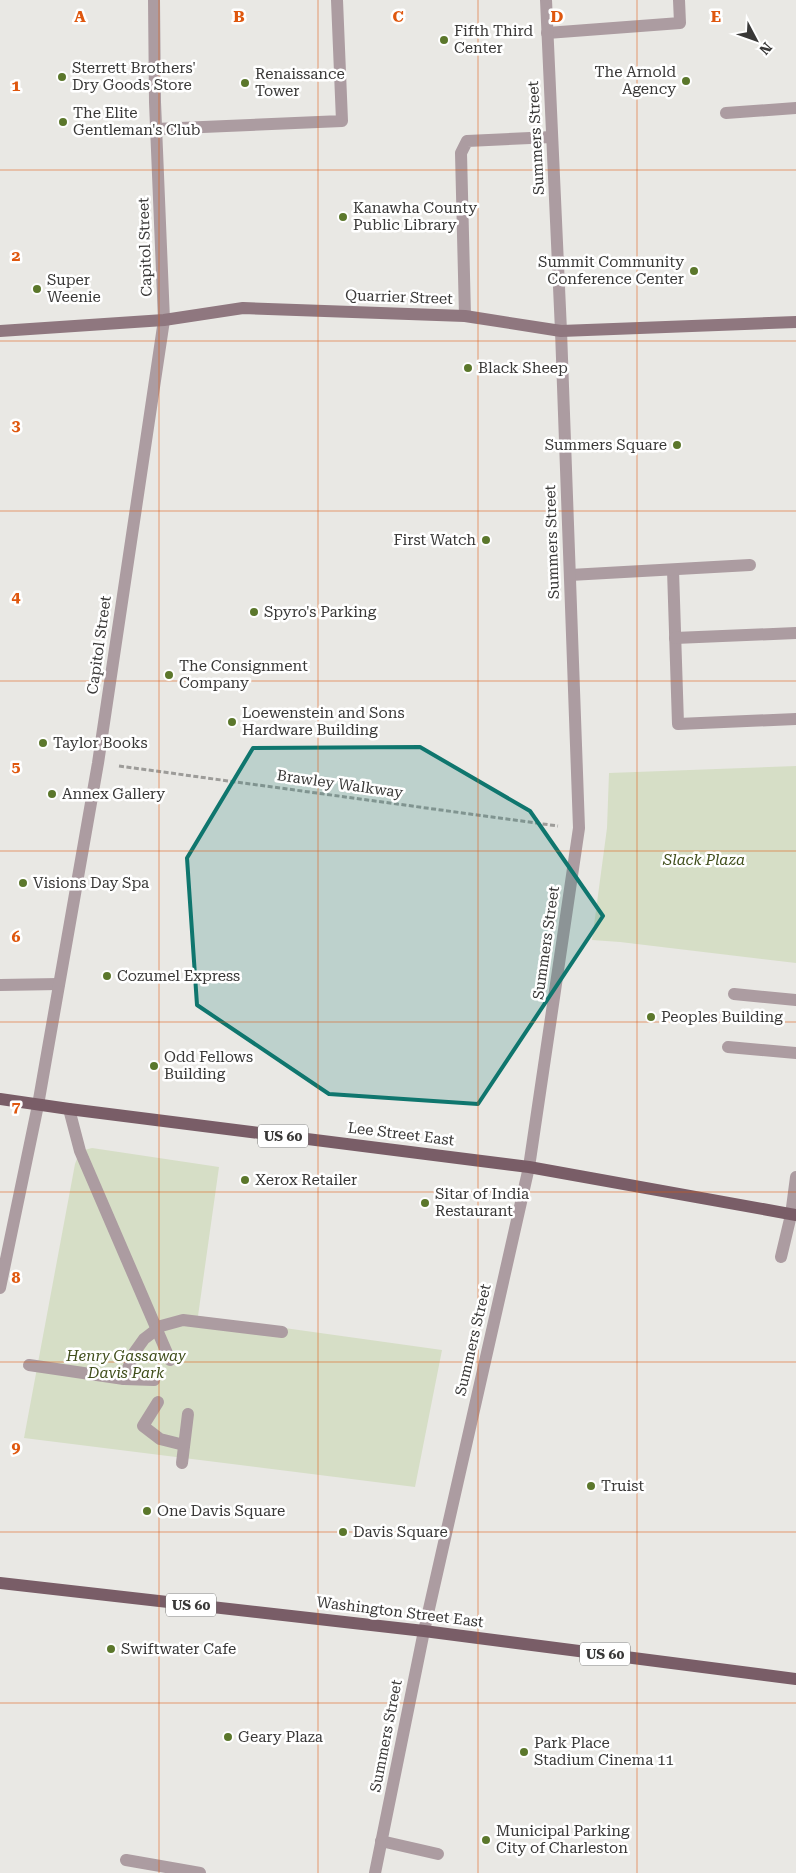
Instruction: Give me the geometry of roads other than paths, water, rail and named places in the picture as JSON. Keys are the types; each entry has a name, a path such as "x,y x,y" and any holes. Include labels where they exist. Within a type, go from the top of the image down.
{"main road":[{"name":"Quarrier Street","path":"0,331 164,320 243,308 465,316 561,331 796,322"},
{"name":"Lee Street East","path":"0,1099 529,1167 793,1215"},
{"name":"Washington Street East","path":"0,1584 424,1631 796,1679"}],"street":[{"name":"Capitol Street","path":"0,1288 38,1105 98,763 164,320 156,129 154,0"},
{"path":"156,129 342,121 337,0"},
{"name":"Summers Street","path":"375,1873 424,1631 529,1167 579,828 561,331 546,0"},
{"path":"547,33 680,23 680,0"},
{"path":"726,112 796,108"},
{"path":"465,316 461,153 466,141 552,137"},
{"path":"570,575 750,565"},
{"path":"673,570 678,724 796,719"},
{"path":"675,638 796,633"},
{"path":"0,985 59,984"},
{"path":"734,994 796,1000"},
{"path":"728,1047 796,1054"},
{"path":"69,1109 80,1151 170,1360"},
{"path":"781,1257 793,1215 796,1177"},
{"path":"124,1379 134,1353 144,1339 161,1326 183,1320 282,1332"},
{"path":"29,1365 124,1379 154,1380"},
{"path":"158,1402 142,1426 160,1439 184,1445"},
{"path":"182,1463 188,1414"},
{"path":"382,1841 438,1854"},
{"path":"126,1860 200,1873"}],"place":[{"name":"Fifth Third Center","path":"444,40"},
{"name":"Sterrett Brothers' Dry Goods Store","path":"62,77"},
{"name":"The Arnold Agency","path":"686,81"},
{"name":"Renaissance Tower","path":"245,83"},
{"name":"The Elite Gentleman's Club","path":"63,122"},
{"name":"Kanawha County Public Library","path":"343,217"},
{"name":"Summit Community Conference Center","path":"694,271"},
{"name":"Super Weenie","path":"37,289"},
{"name":"Black Sheep","path":"468,368"},
{"name":"Summers Square","path":"677,445"},
{"name":"First Watch","path":"486,540"},
{"name":"Spyro's Parking","path":"254,612"},
{"name":"The Consignment Company","path":"169,675"},
{"name":"Loewenstein and Sons Hardware Building","path":"232,722"},
{"name":"Taylor Books","path":"43,743"},
{"name":"Annex Gallery","path":"52,794"},
{"name":"Visions Day Spa","path":"23,883"},
{"name":"Cozumel Express","path":"107,976"},
{"name":"Peoples Building","path":"651,1017"},
{"name":"Odd Fellows Building","path":"154,1066"},
{"name":"Xerox Retailer","path":"245,1180"},
{"name":"Sitar of India Restaurant","path":"425,1203"},
{"name":"Truist","path":"591,1486"},
{"name":"One Davis Square","path":"147,1511"},
{"name":"Davis Square","path":"343,1532"},
{"name":"Swiftwater Cafe","path":"111,1649"},
{"name":"Geary Plaza","path":"228,1737"},
{"name":"Park Place Stadium Cinema 11","path":"524,1752"},
{"name":"Municipal Parking City of Charleston","path":"486,1840"}],"park label":[{"name":"Slack Plaza","path":"704,860"},
{"name":"Henry Gassaway Davis Park","path":"126,1364"}]}
